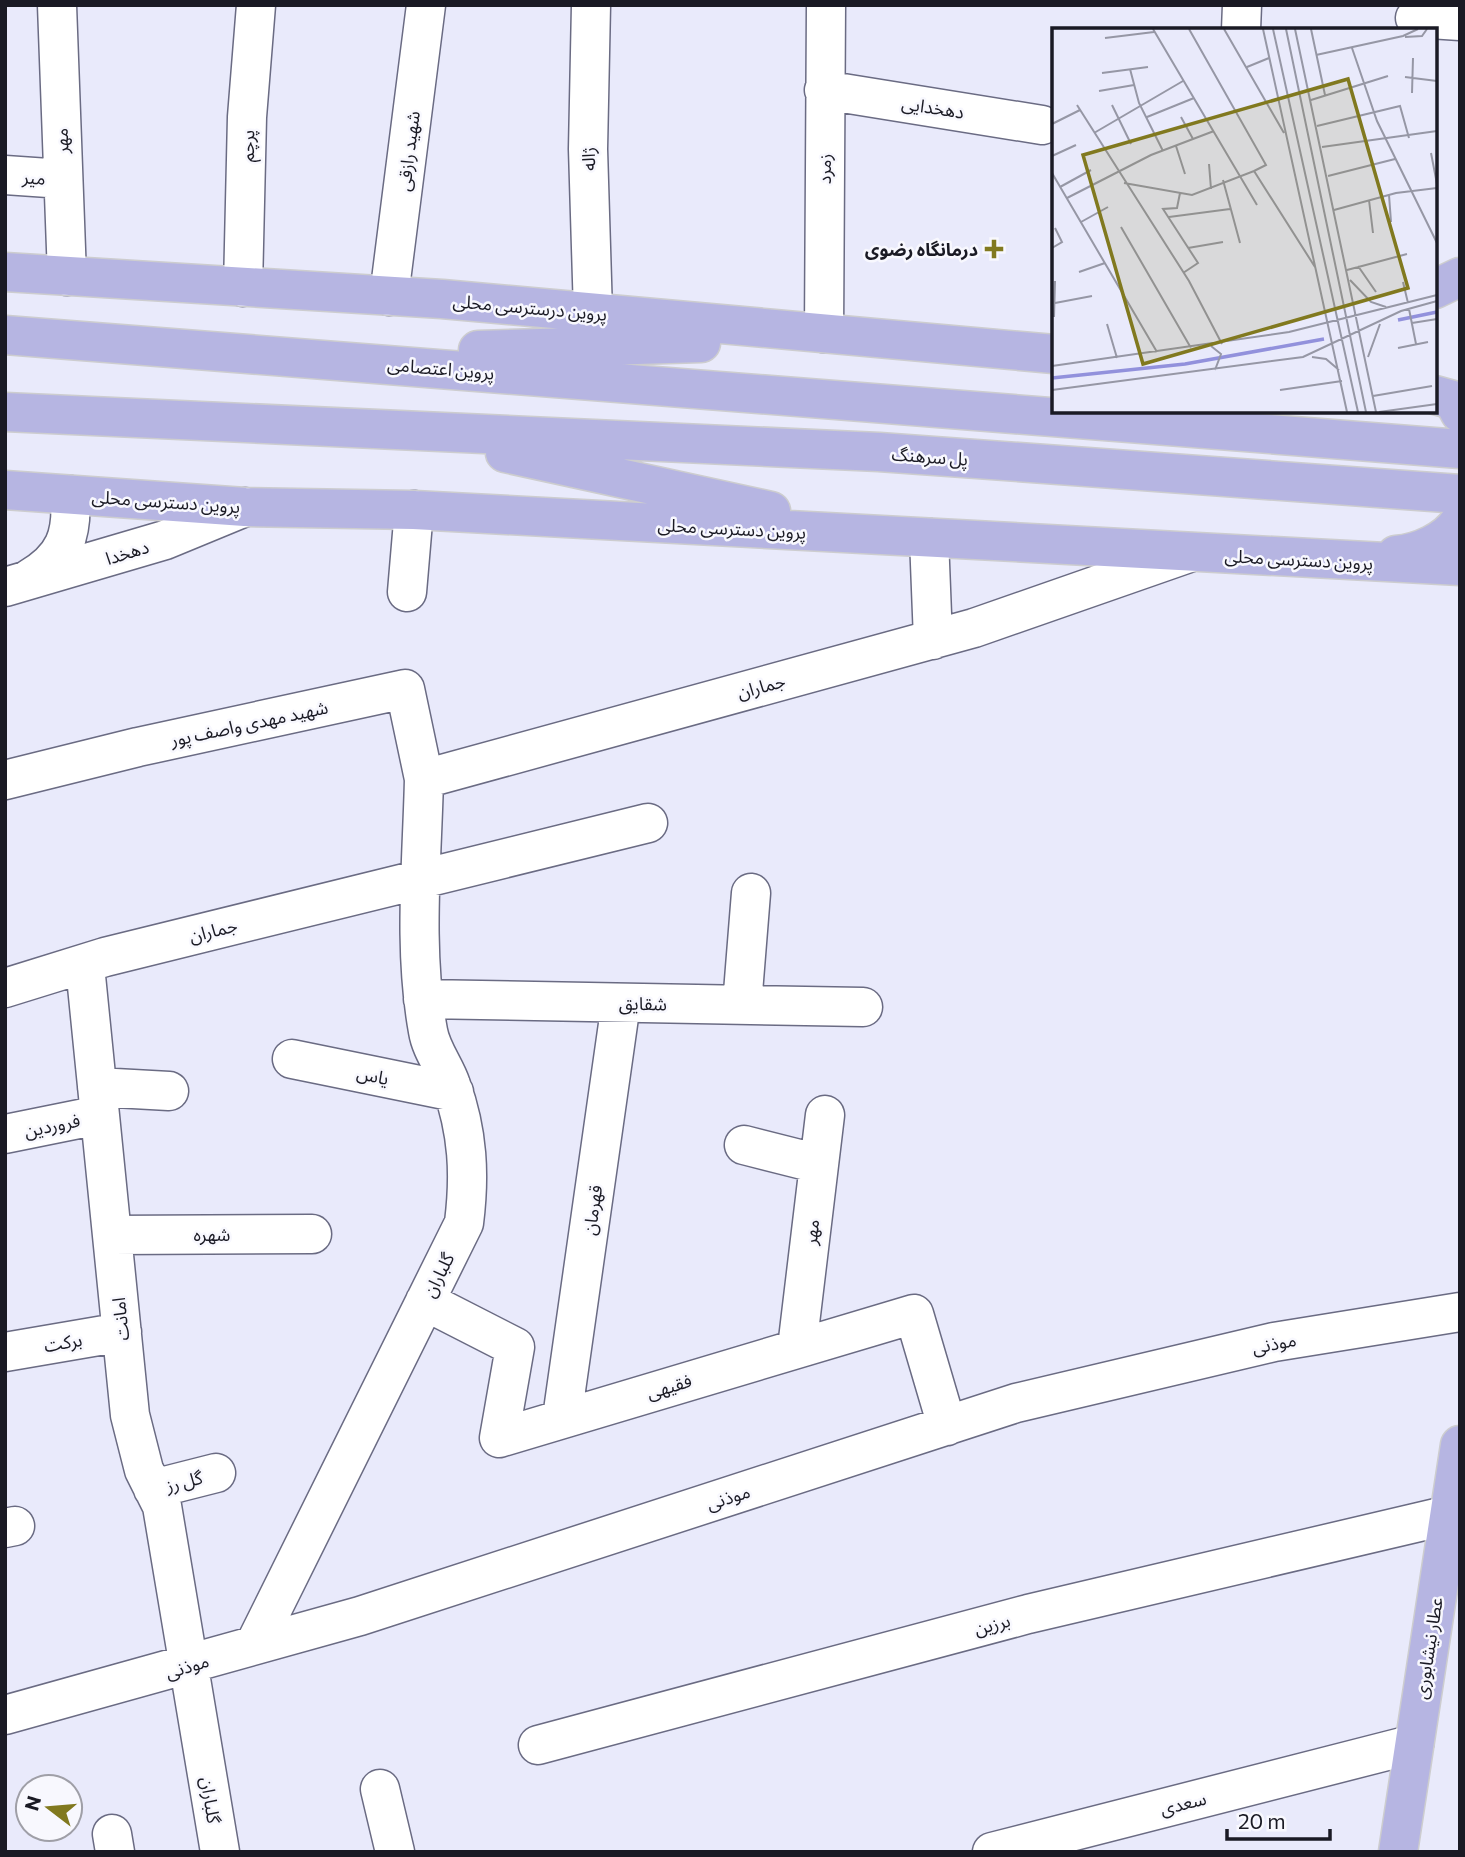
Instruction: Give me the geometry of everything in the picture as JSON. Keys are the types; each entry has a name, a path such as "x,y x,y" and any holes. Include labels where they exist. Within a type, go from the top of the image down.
{"main road":[{"name":"پروین درسترسی محلی","path":"5,272 389,296 1052,354"},
{"path":"1437,288 1460,277"},
{"name":"پروین اعتصامی","path":"5,335 1460,449"},
{"path":"285,356 878,338"},
{"path":"1437,377 1460,379"},
{"path":"1437,396 1453,400 1460,413"},
{"path":"5,412 400,430 888,537"},
{"name":"پل سرهنگ","path":"400,430 879,453 1460,494"},
{"name":"پروین دسترسی محلی","path":"5,490 245,507 414,510 1324,561 1460,566"},
{"path":"1324,561 1408,554 1451,535 1460,522"},
{"path":"1324,561 1439,579 1460,592"},
{"name":"عطار نیشابوری","path":"1398,1852 1460,1445"}],"street":[{"name":"مهر","path":"57,5 67,276"},
{"name":"پرچم","path":"243,287 247,117 256,5"},
{"name":"شهید رازقی","path":"389,296 426,5"},
{"name":"ژاله","path":"591,5 588,149 593,313"},
{"name":"زمرد","path":"824,333 825,5"},
{"path":"1241,28 1242,5"},
{"path":"1415,18 1460,21"},
{"name":"دهخدایی","path":"824,90 1042,125"},
{"name":"میر","path":"5,175 63,178"},
{"path":"15,584 48,568 64,547 72,521 70,495"},
{"name":"دهخدا","path":"15,584 165,540 245,507"},
{"path":"407,592 414,510"},
{"path":"929,538 933,640"},
{"name":"جماران","path":"424,779 933,640 1189,553"},
{"name":"شهید مهدی واصف پور","path":"5,780 138,747 404,690 424,779"},
{"path":"422,878 424,779"},
{"name":"جماران","path":"5,988 85,966 105,957 648,823"},
{"name":"گلباران","path":"255,1644 464,1223 470,1178 465,1133 454,1092 429,1035 423,999 420,971 422,878"},
{"path":"742,1005 751,893"},
{"name":"امانت","path":"85,966 130,1415 144,1470 162,1506 190,1666"},
{"name":"شقایق","path":"423,999 863,1007"},
{"name":"قهرمان","path":"562,1418 621,1003"},
{"name":"یاس","path":"292,1059 454,1092"},
{"name":"فروردین","path":"5,1135 98,1101 169,1091"},
{"name":"مهر","path":"797,1348 825,1115"},
{"path":"744,1145 820,1164"},
{"name":"شهره","path":"112,1234 312,1234"},
{"name":"فقیهی","path":"425,1301 515,1347 499,1438 914,1314 947,1426"},
{"name":"موذنی","path":"5,1715 190,1666 255,1644 360,1616 1016,1403 1274,1342 1460,1312"},
{"name":"برکت","path":"5,1352 122,1332"},
{"name":"گل رز","path":"153,1489 216,1473"},
{"name":"برزین","path":"538,1745 1028,1614 1449,1515"},
{"name":"گلباران","path":"190,1666 220,1852"},
{"name":"سعدی","path":"992,1852 1414,1744"},
{"path":"380,1789 395,1852"}],"place":[{"name":"درمانگاه رضوی","path":"994,249"}]}
